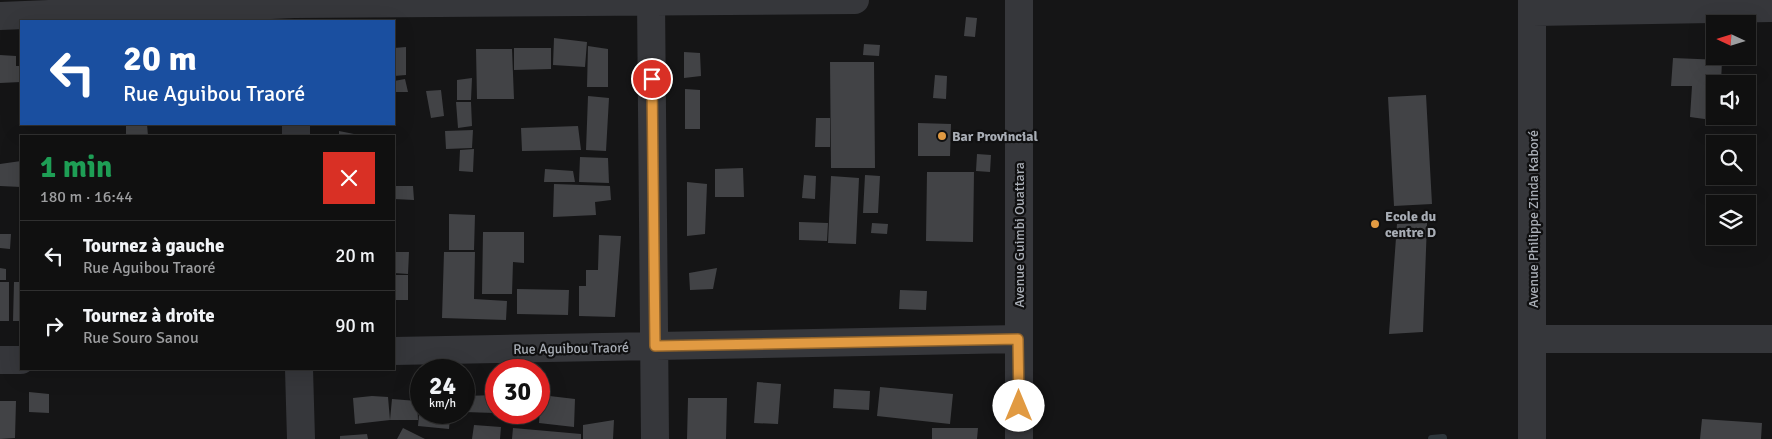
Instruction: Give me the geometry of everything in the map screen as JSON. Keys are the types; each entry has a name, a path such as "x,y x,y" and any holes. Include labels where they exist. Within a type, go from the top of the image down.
{"street":[{"path":"0,16 651,1 855,0"},
{"name":"Avenue Guimbi Ouattara","path":"1019,0 1019,439"},
{"path":"651,1 656,439"},
{"path":"1533,6 1772,8"},
{"name":"Avenue Philippe Zinda Kaboré","path":"1532,439 1533,6"},
{"name":"Rue Aguibou Traoré","path":"395,351 1018,339"},
{"path":"1533,339 1772,339"},
{"path":"0,360 20,360"},
{"path":"299,370 301,439"}],"building":[{"path":"966,17 977,18 975,37 964,36"},
{"path":"554,38 587,42 585,67 553,65"},
{"path":"864,44 880,45 879,56 863,55"},
{"path":"588,46 608,49 608,87 587,87"},
{"path":"406,47 406,75 395,76 395,48"},
{"path":"514,48 551,48 551,69 514,70"},
{"path":"476,49 512,49 514,99 477,99"},
{"path":"684,52 700,53 701,76 684,78"},
{"path":"0,55 16,56 16,66 20,66 20,82 0,83"},
{"path":"1673,58 1706,59 1706,65 1722,65 1721,75 1706,75 1706,119 1690,117 1692,86 1671,86"},
{"path":"830,62 874,62 875,168 831,168"},
{"path":"935,75 947,76 946,99 933,98"},
{"path":"472,78 471,100 457,100 457,80"},
{"path":"405,79 408,92 395,92 395,81"},
{"path":"685,89 700,90 700,129 685,129"},
{"path":"441,90 444,116 431,118 426,91"},
{"path":"1426,95 1432,204 1394,206 1388,97"},
{"path":"588,96 609,98 606,151 586,150"},
{"path":"456,102 471,102 472,126 458,128"},
{"path":"816,118 830,118 830,147 815,147"},
{"path":"918,123 951,124 950,156 918,156"},
{"path":"126,125 147,125 148,135 126,135"},
{"path":"578,126 581,150 522,151 521,128"},
{"path":"473,130 472,148 446,149 445,131"},
{"path":"339,131 354,134 354,135 339,135"},
{"path":"474,149 473,172 459,171 460,150"},
{"path":"977,154 991,155 990,172 976,171"},
{"path":"580,157 608,158 609,183 579,182"},
{"path":"20,161 20,187 0,186 0,164"},
{"path":"743,168 744,197 715,197 715,169"},
{"path":"545,169 573,171 575,182 544,182"},
{"path":"927,172 974,172 973,242 926,241"},
{"path":"804,175 816,176 815,199 802,198"},
{"path":"865,175 880,176 878,213 863,213"},
{"path":"831,176 859,178 856,244 828,243"},
{"path":"687,182 707,184 705,234 687,236"},
{"path":"554,184 610,186 611,200 595,202 596,215 553,217"},
{"path":"395,186 413,186 414,200 395,199"},
{"path":"449,214 475,215 474,250 449,250"},
{"path":"799,222 828,223 827,241 799,240"},
{"path":"872,223 888,224 887,234 871,233"},
{"path":"1427,223 1423,332 1389,334 1397,224"},
{"path":"483,232 524,232 524,263 513,262 512,294 482,294"},
{"path":"0,234 11,234 10,249 0,248"},
{"path":"599,235 621,236 615,317 579,316 579,286 586,286 586,270 598,270"},
{"path":"395,252 409,252 408,274 395,273"},
{"path":"444,252 475,252 474,299 507,301 506,320 442,318"},
{"path":"0,268 6,269 6,280 0,280"},
{"path":"717,268 713,289 690,290 689,273"},
{"path":"395,275 408,275 408,300 395,300"},
{"path":"0,282 9,282 9,321 0,321"},
{"path":"14,282 20,282 20,321 13,321"},
{"path":"517,289 569,290 568,315 517,314"},
{"path":"900,290 927,291 926,310 899,309"},
{"path":"757,382 781,384 778,424 754,423"},
{"path":"880,387 953,394 950,424 877,416"},
{"path":"834,389 870,391 869,410 833,408"},
{"path":"29,392 49,394 49,413 29,412"},
{"path":"485,395 485,413 475,412 475,396"},
{"path":"550,396 575,399 574,427 548,424 550,424"},
{"path":"388,397 390,420 355,424 353,398"},
{"path":"688,398 727,398 726,439 687,439"},
{"path":"392,399 410,400 410,420 390,420"},
{"path":"0,401 16,401 15,438 0,439"},
{"path":"1702,419 1762,423 1761,439 1700,439"},
{"path":"614,420 613,439 583,439 583,425"},
{"path":"418,424 449,424 449,429 418,426"},
{"path":"474,425 501,427 500,439 472,439"},
{"path":"403,428 425,439 397,439"},
{"path":"513,428 581,434 581,439 512,439"},
{"path":"932,428 978,428 977,439 932,439"},
{"path":"367,434 368,439 340,439 340,436"}],"waterway":[{"path":"1432,439 1443,438"}],"place":[{"name":"Bar Provincial","path":"942,136"},
{"name":"Ecole du centre D","path":"1375,224"}],"route":[{"path":"652,79 655,346 1018,339 1019,406"}]}
